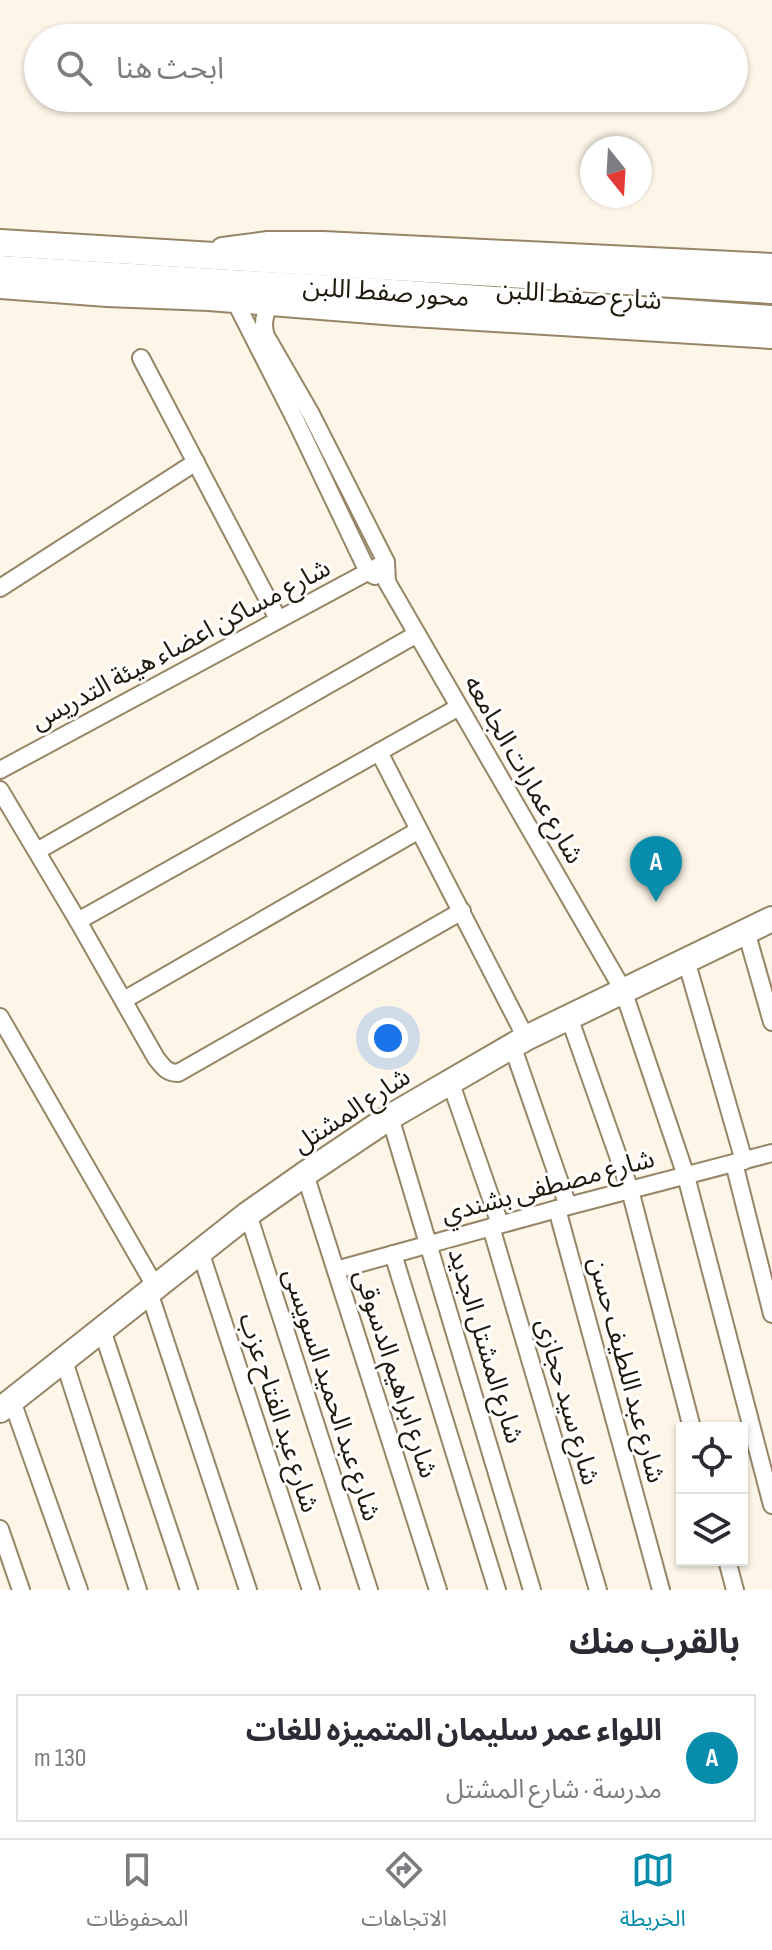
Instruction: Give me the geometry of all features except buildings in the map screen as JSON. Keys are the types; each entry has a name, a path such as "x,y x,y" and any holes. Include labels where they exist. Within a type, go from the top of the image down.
{"main road":[{"name":"محور صفط اللبن","path":"0,243 772,290"},
{"name":"محور صفط اللبن","path":"0,269 772,319"}],"street":[{"path":"201,255 233,247 349,245 772,266"},
{"name":"شارع صفط اللبن","path":"0,286 772,336"},
{"path":"235,301 368,572 387,582"},
{"name":"شارع عمارات الجامعه","path":"272,304 264,318 266,336 311,414 386,562 387,582 621,986 686,1176 772,1505"},
{"path":"141,358 278,619"},
{"path":"0,588 196,462"},
{"name":"شارع مساكن اعضاء هيئة التدريس","path":"0,770 386,562"},
{"path":"37,851 417,634"},
{"path":"78,921 459,707"},
{"name":"شارع عبد اللطيف حسن","path":"379,752 462,911 519,1041 661,1590"},
{"path":"0,790 163,1068 171,1073 178,1073 462,911"},
{"path":"124,1000 419,830"},
{"name":"شارع المشتل","path":"6,1406 248,1214 390,1117 519,1041 569,1017 621,986 686,960 772,919"},
{"path":"746,931 772,1022"},
{"path":"686,960 739,1162 772,1314"},
{"path":"0,1017 152,1289 248,1590"},
{"path":"569,1017 630,1190 690,1422"},
{"name":"شارع سيد حجازى","path":"450,1081 495,1226 598,1590"},
{"name":"شارع المشتل الجديد","path":"390,1117 532,1590"},
{"name":"شارع مصطفى بشندي","path":"336,1270 772,1153"},
{"name":"شارع ابراهيم الدسوقى","path":"305,1174 438,1590"},
{"name":"شارع عبد الحميد السويسى","path":"248,1214 369,1590"},
{"name":"شارع عبد الفتاح عزب","path":"200,1251 311,1590"},
{"path":"393,1254 497,1590"},
{"path":"102,1330 189,1590"},
{"path":"64,1361 138,1590"},
{"path":"6,1406 79,1590"},
{"path":"0,1529 21,1590"},
{"path":"729,1566 735,1590"}],"place":[{"name":"اللواء عمر سليمان المتميزه للغات","path":"656,902"}]}
